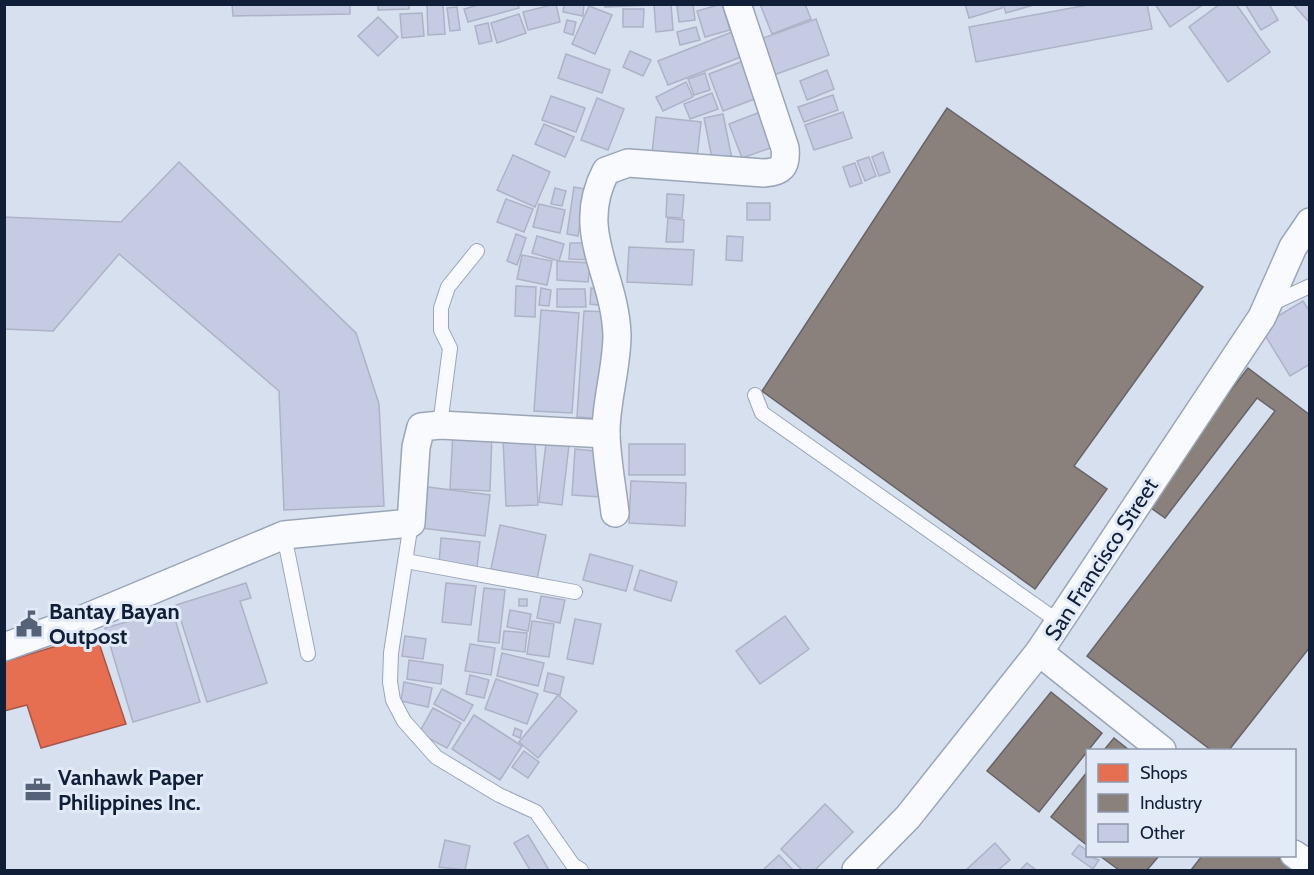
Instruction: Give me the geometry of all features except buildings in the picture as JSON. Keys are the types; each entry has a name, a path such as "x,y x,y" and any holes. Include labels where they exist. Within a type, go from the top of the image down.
{"street":[{"path":"615,513 606,434 617,335 613,298 595,243 592,211 596,189 606,171 628,163 777,172 783,168 786,160 785,148 737,4"},
{"name":"San Francisco Street","path":"865,867 908,817 1039,652 1267,306 1293,247 1310,222"},
{"path":"4,647 83,619 284,535 411,523 417,438 421,427 440,425 606,434"},
{"path":"1039,652 1161,749"},
{"path":"1296,855 1310,865"}],"lane":[{"path":"440,425 450,348 441,330 441,308 448,287 477,251"},
{"path":"1267,306 1310,286"},
{"path":"755,395 762,413 1059,622"},
{"path":"411,523 391,653 390,681 393,700 404,721 436,757 499,795 536,812 573,865 581,870"},
{"path":"284,535 308,654"},
{"path":"406,561 575,592"}],"place":[{"name":"Bantay Bayan Outpost","path":"29,624"},
{"name":"Vanhawk Paper Philippines Inc.","path":"38,790"}]}
